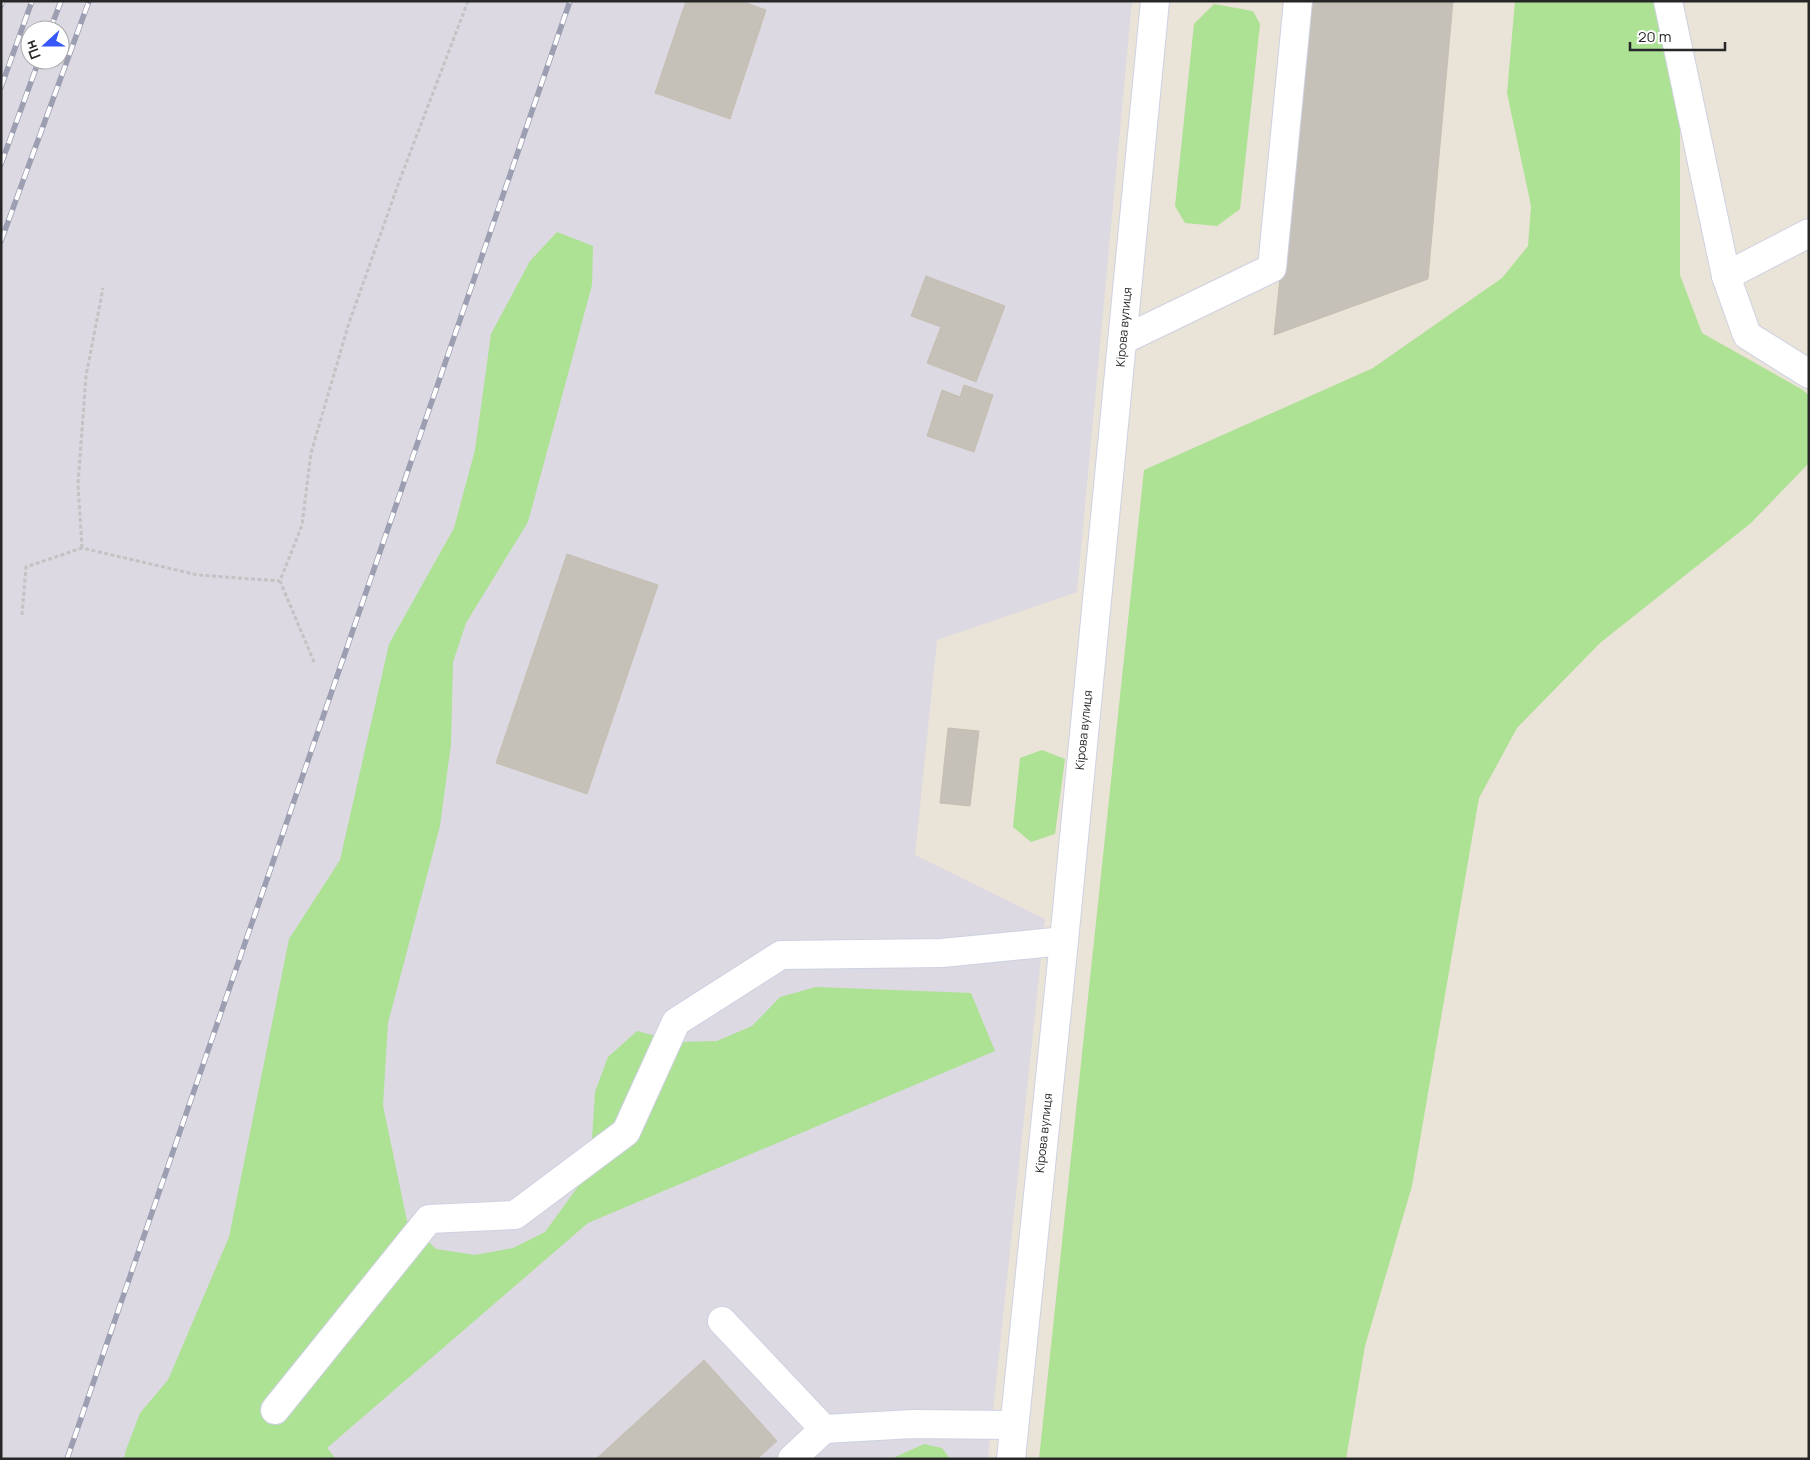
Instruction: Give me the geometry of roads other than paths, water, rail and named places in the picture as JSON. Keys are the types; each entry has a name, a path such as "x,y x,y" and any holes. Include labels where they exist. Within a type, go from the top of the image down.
{"street":[{"name":"Кірова вулиця","path":"1011,1459 1064,941 1155,1"},
{"path":"1122,340 1272,268 1298,1"},
{"path":"1668,1 1726,276 1747,335 1809,374"},
{"path":"1726,276 1809,233"},
{"path":"275,1410 430,1219 516,1215 626,1132 676,1022 781,955 942,953 1064,941"},
{"path":"722,1322 824,1429"},
{"path":"792,1459 824,1429 914,1424 1014,1425"}],"railway":[{"path":"1,5 3,1"},
{"path":"1,87 32,1"},
{"path":"54,20 61,1"},
{"path":"1,241 89,1"},
{"path":"67,1459 570,1"},
{"path":"1,164 35,70"}]}
